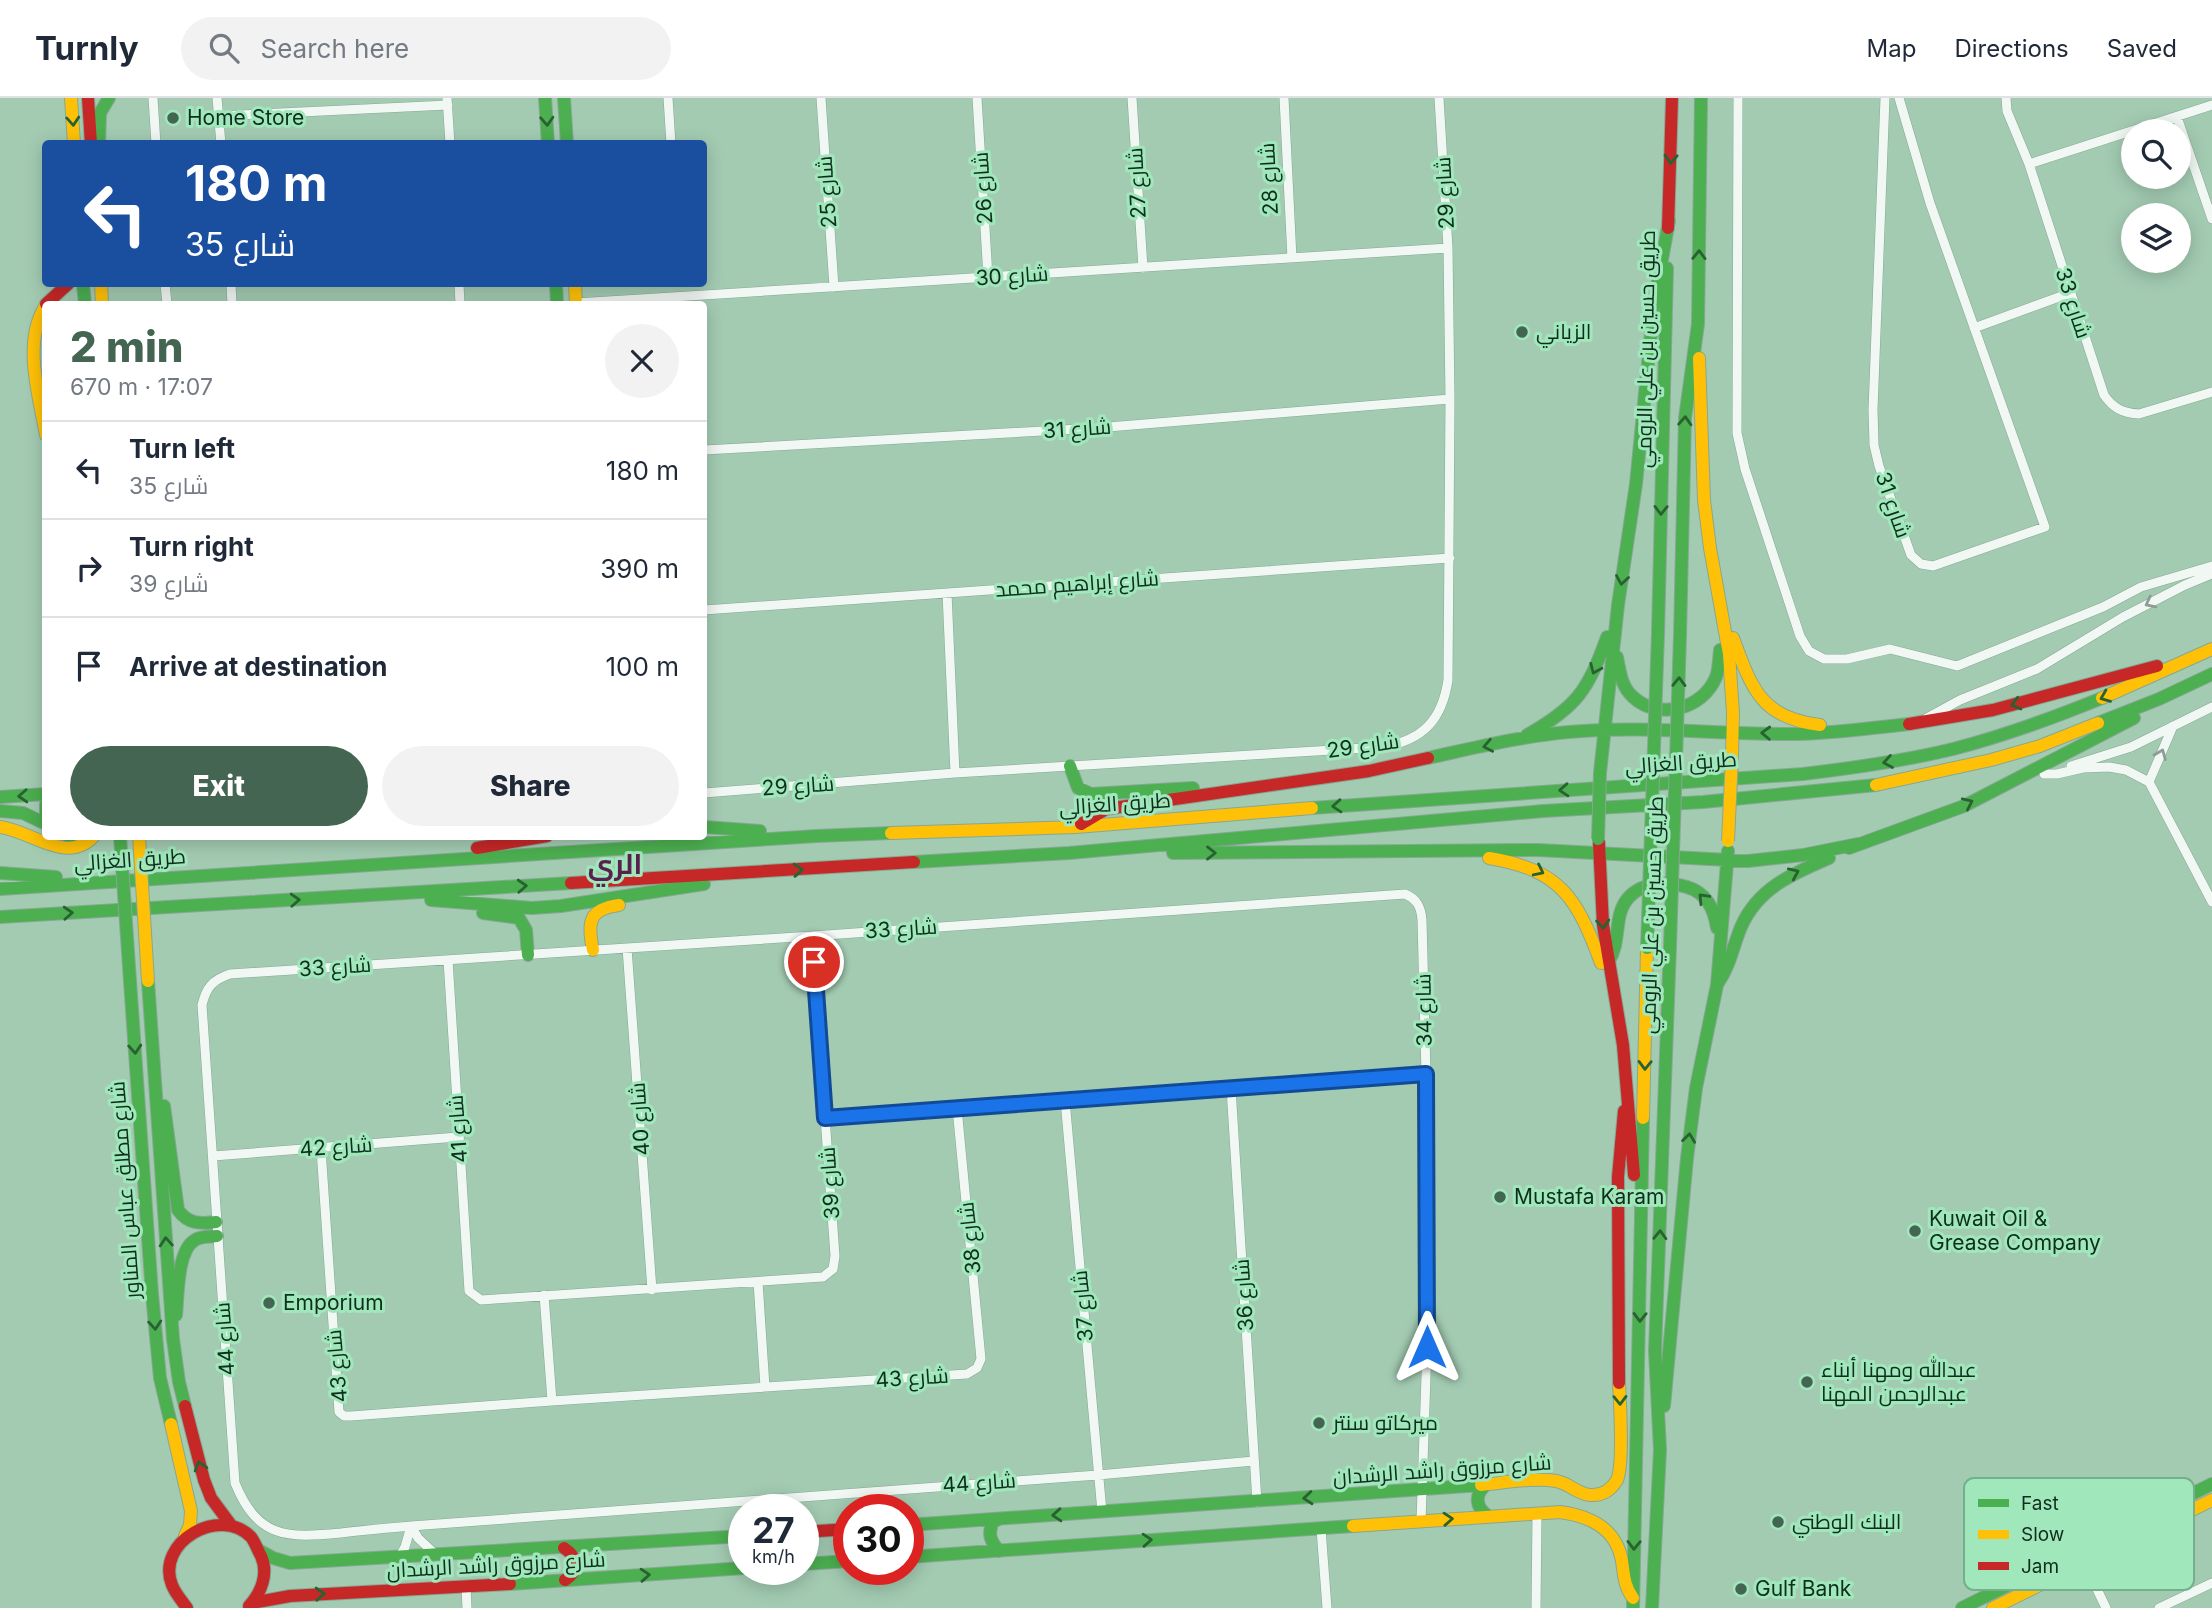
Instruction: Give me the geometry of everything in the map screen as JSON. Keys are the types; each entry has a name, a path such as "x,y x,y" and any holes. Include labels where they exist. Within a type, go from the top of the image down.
{"main road":[{"path":"71,98 74,140"},
{"path":"88,98 91,140"},
{"path":"99,140 100,112 109,98"},
{"path":"545,98 548,140"},
{"path":"564,98 567,140"},
{"name":"طريق حسين بن علي الرومي","path":"1633,1603 1647,948 1672,98"},
{"name":"طريق حسين بن علي الرومي","path":"1652,1608 1660,1450 1655,1351 1685,418 1698,324 1701,98"},
{"path":"1641,1286 1628,1087 1603,925 1598,839 1600,773 1618,605 1636,485 1656,289 1669,221"},
{"path":"50,301 65,287"},
{"path":"41,374 34,334 42,309"},
{"path":"1660,1450 1691,1123 1717,985 1727,861 1733,732 1730,664 1704,500 1698,324"},
{"path":"1618,605 1617,662 1624,686 1635,698 1649,707 1674,710 1689,706 1703,697 1717,677 1721,661 1719,596"},
{"path":"1719,596 1756,694 1770,709 1787,720 1806,724 1883,727"},
{"path":"1520,739 1563,713 1583,691 1597,666 1618,605"},
{"path":"1076,827 1106,810 1369,771 1520,739 1569,732 1692,730 1796,734 1920,723 1993,710 2206,651"},
{"name":"طريق الغزالي","path":"0,889 817,836 1076,827 1332,806 1802,774 1860,767 1951,749 2029,726 2109,696 2206,651"},
{"name":"طريق الغزالي","path":"0,917 1069,853 1530,812 1703,802 1861,788 1916,778 2040,746 2159,699 2212,674"},
{"path":"1717,985 1730,964 1749,911 1765,890 1783,878 1858,844 1964,806 2129,721 2159,699"},
{"path":"1070,766 1074,785 1084,793 1185,788 1227,791"},
{"path":"0,797 42,794"},
{"path":"0,811 23,813 42,822"},
{"path":"0,827 27,833 65,850 79,848 91,840"},
{"path":"708,827 817,836"},
{"name":"شارع مطلق عباس المناور","path":"120,840 159,1366 191,1511 190,1525 172,1555 170,1567 170,1578 183,1605"},
{"name":"شارع مطلق عباس المناور","path":"139,840 173,1339 180,1382 204,1480 211,1498 232,1525 243,1531 260,1550"},
{"path":"395,862 524,840"},
{"path":"1069,853 1538,849 1727,861 1779,860 1858,844"},
{"path":"1424,852 1516,862 1553,878 1564,889 1582,918 1616,1003"},
{"path":"397,894 445,901 551,907 669,890 765,872"},
{"path":"0,873 96,881"},
{"path":"1609,961 1616,947 1619,916 1631,895 1649,884 1683,884 1701,894 1716,918 1718,932 1712,976 1717,985"},
{"path":"593,950 592,922 601,908 652,898 669,890"},
{"path":"445,901 464,911 519,918 525,924 528,955"},
{"path":"155,1074 166,1115 178,1210 183,1219 192,1224 216,1222"},
{"name":"شارع مرزوق راشد الرشدان","path":"924,1524 1555,1480 1593,1496 1602,1495 1610,1490 1620,1475 1618,1177 1628,1087"},
{"path":"173,1339 182,1257 186,1246 193,1240 217,1236"},
{"path":"1487,1484 1479,1491 1476,1500 1480,1510 1488,1516"},
{"path":"2194,1493 2212,1484"},
{"path":"1560,1512 1573,1502 1573,1489"},
{"path":"2194,1509 2212,1500"},
{"path":"924,1556 1560,1512 1586,1516 1611,1534 1618,1546 1624,1584 1633,1603"},
{"path":"999,1519 993,1522 989,1529 989,1537 999,1551"},
{"path":"185,1536 207,1524 232,1525"},
{"name":"شارع مرزوق راشد الرشدان","path":"260,1550 273,1558 290,1563 728,1537"},
{"path":"564,1548 575,1557 577,1564 571,1577 564,1580"},
{"path":"249,1606 260,1591 264,1578 260,1550"},
{"name":"شارع مرزوق راشد الرشدان","path":"249,1606 289,1595 466,1587 728,1569"},
{"path":"1969,1606 2001,1590"},
{"path":"1993,1608 2029,1590"},
{"path":"2007,1608 2017,1596"}],"street":[{"path":"153,98 156,140"},
{"path":"218,98 221,140"},
{"path":"328,98 328,111"},
{"path":"668,98 671,140"},
{"name":"شارع 25","path":"821,98 834,286"},
{"name":"شارع 26","path":"977,98 988,277"},
{"name":"شارع 27","path":"1132,98 1143,268"},
{"name":"شارع 28","path":"1284,98 1292,258"},
{"name":"شارع 29","path":"707,793 1070,766 1383,747 1400,744 1429,726 1446,697 1450,558 1448,248 1439,98"},
{"path":"1738,98 1736,420 1739,445 1800,636 1809,651 1819,657 1840,660 1890,649 1957,666 2103,607 2141,587 2212,566"},
{"name":"شارع 31","path":"1885,98 1874,445 1909,551 1916,561 1927,566 1939,565 2045,527 1930,203 1899,98"},
{"name":"شارع 33","path":"2006,98 2007,111 2029,164 2104,395 2118,410 2138,414 2212,392"},
{"path":"219,116 448,102 450,140"},
{"path":"2029,164 2212,104"},
{"path":"2177,117 2212,219"},
{"name":"شارع 30","path":"616,301 1448,248"},
{"path":"681,287 682,296"},
{"path":"1974,328 2070,293"},
{"name":"شارع 31","path":"707,450 1097,428 1450,399"},
{"name":"شارع إبراهيم محمد","path":"707,610 1450,558"},
{"path":"1920,723 1960,701 2037,669 2123,617 2212,574"},
{"path":"947,593 955,774"},
{"path":"2015,780 2131,747 2212,707"},
{"path":"2149,782 2173,726"},
{"path":"2043,774 2109,767 2126,770 2149,782 2212,902"},
{"name":"شارع 33","path":"205,993 210,984 219,977 230,974 812,936 1396,893 1412,897 1422,911 1423,960"},
{"name":"شارع 39","path":"474,1296 481,1300 652,1290 823,1277 833,1269 835,1256 812,936"},
{"name":"شارع 40","path":"627,948 652,1290"},
{"name":"شارع 41","path":"448,960 458,1137 470,1291 474,1296"},
{"name":"شارع 34","path":"1421,1521 1427,1347 1423,960"},
{"name":"شارع 44","path":"205,993 202,1006 235,1483 244,1504 259,1522 279,1533 303,1536 1255,1461"},
{"path":"825,1118 1426,1074"},
{"name":"شارع 36","path":"1231,1088 1257,1502"},
{"name":"شارع 37","path":"1065,1100 1102,1513"},
{"name":"شارع 38","path":"957,1108 981,1359 977,1368"},
{"name":"شارع 42","path":"213,1156 458,1137"},
{"name":"شارع 43","path":"321,1149 339,1412 344,1416 967,1374 977,1368"},
{"path":"758,1282 765,1387"},
{"path":"544,1295 552,1401"},
{"path":"1536,1608 1537,1514"},
{"path":"411,1526 418,1538 435,1554"},
{"path":"400,1556 411,1526"},
{"path":"1321,1528 1327,1608"},
{"path":"2159,1608 2212,1583"},
{"path":"466,1587 467,1608"},
{"path":"2097,1590 2106,1608"}],"traffic: fast":[{"path":"99,140 100,113 109,98"},
{"path":"545,98 548,140"},
{"path":"564,98 567,140"},
{"path":"1680,636 1685,418 1698,324 1701,98"},
{"path":"1600,773 1618,605 1636,484 1654,303 1669,221"},
{"path":"1658,633 1667,268"},
{"path":"83,287 85,301"},
{"path":"556,287 557,301"},
{"path":"1647,948 1658,633"},
{"path":"1670,946 1680,636"},
{"path":"1527,735 1558,715 1579,695 1594,671 1607,637"},
{"path":"1617,657 1623,683 1629,693 1643,704 1667,710 1691,704 1710,688 1717,674 1720,650"},
{"path":"2098,723 2212,674"},
{"path":"1312,808 1803,774 1878,764 1972,744 2102,698"},
{"path":"1849,848 1964,806 2134,718"},
{"path":"1428,758 1516,739 1569,732 1655,730 1798,734 1909,724"},
{"path":"1070,766 1078,788 1091,794 1193,788"},
{"path":"1598,839 1600,773"},
{"path":"914,862 1069,853 1543,811 1703,802 1876,785"},
{"path":"0,797 42,794"},
{"path":"0,811 23,813 42,822"},
{"path":"707,827 760,831"},
{"path":"0,889 891,833"},
{"path":"120,840 130,981"},
{"path":"1173,853 1538,850 1748,861 1803,855 1858,844"},
{"path":"1664,1406 1687,1158 1696,1088 1717,985 1728,851"},
{"path":"1718,983 1741,927 1757,902 1789,877 1829,858"},
{"path":"0,873 56,877"},
{"path":"0,917 571,883"},
{"path":"431,900 532,908 704,884"},
{"path":"1609,961 1624,904 1630,896 1647,886 1677,885 1700,893 1714,914 1717,928"},
{"path":"483,913 519,918 526,930 528,955"},
{"path":"1652,1608 1660,1450 1655,1351 1670,946"},
{"path":"130,981 152,1294 160,1378 171,1424"},
{"path":"148,981 173,1339 185,1406"},
{"path":"164,1106 178,1210 195,1222 216,1222"},
{"path":"1633,1608 1643,1118"},
{"path":"176,1315 182,1263 189,1245 203,1237 217,1236"},
{"path":"1487,1484 1480,1492 1478,1500 1481,1509 1488,1516"},
{"path":"2194,1493 2212,1484"},
{"path":"924,1524 1481,1485"},
{"path":"999,1519 993,1522 990,1534 999,1551"},
{"path":"924,1556 1353,1526"},
{"path":"260,1551 290,1563 728,1537"},
{"path":"819,1563 833,1562"},
{"path":"510,1584 728,1569"},
{"path":"1962,1608 1998,1590"}],"traffic: slow":[{"path":"71,98 74,140"},
{"path":"101,287 102,301"},
{"path":"575,287 576,301"},
{"path":"42,314 35,335 34,352 34,369 42,413"},
{"path":"1699,358 1704,500 1729,654 1733,713 1732,756"},
{"path":"1733,638 1746,672 1762,698 1784,716 1820,725"},
{"path":"2102,698 2212,649"},
{"path":"1876,785 1991,760 2040,746 2098,723"},
{"path":"1728,841 1732,756"},
{"path":"891,833 1076,827 1312,808"},
{"path":"0,827 61,847 73,848 89,840"},
{"path":"139,840 148,981"},
{"path":"1489,858 1534,870 1563,891 1584,921 1601,963"},
{"path":"593,950 590,932 592,918 601,910 619,905"},
{"path":"1643,1118 1647,948"},
{"path":"1481,1485 1547,1480 1561,1482 1590,1495 1609,1489 1617,1480 1619,1472 1619,1383"},
{"path":"171,1424 191,1511 190,1525 185,1536"},
{"path":"2194,1509 2212,1500"},
{"path":"1353,1526 1560,1512 1571,1514 1600,1526 1614,1540 1619,1550 1626,1584 1633,1598"},
{"path":"1993,1608 2030,1590"}],"traffic: jam":[{"path":"88,98 91,140"},
{"path":"1668,228 1672,98"},
{"path":"49,301 65,287"},
{"path":"1909,724 1993,710 2157,666"},
{"path":"1081,824 1106,809 1369,771 1428,758"},
{"path":"477,848 524,840"},
{"path":"1599,843 1603,925 1623,1045 1634,1175"},
{"path":"571,883 914,862"},
{"path":"1619,1383 1618,1177 1624,1111"},
{"path":"185,1406 204,1480 211,1498 231,1525"},
{"path":"187,1608 172,1585 169,1569 173,1555 181,1542 194,1533 223,1525 238,1528 251,1537 261,1556 264,1576 257,1595 249,1606"},
{"path":"819,1531 833,1530"},
{"path":"564,1548 575,1564 573,1572 565,1580"},
{"path":"252,1603 290,1596 510,1584"}],"place":[{"name":"Home Store","path":"173,118"},
{"name":"الزياني","path":"1522,332"},
{"name":"Mustafa Karam","path":"1500,1197"},
{"name":"Kuwait Oil & Grease Company","path":"1915,1231"},
{"name":"Emporium","path":"269,1303"},
{"name":"عبدالله ومهنا أبناء عبدالرحمن المهنا","path":"1807,1382"},
{"name":"ميركاتو سنتر","path":"1319,1423"},
{"name":"البنك الوطني","path":"1778,1522"},
{"name":"Gulf Bank","path":"1741,1589"}],"district":[{"name":"الري","path":"615,864"}],"route":[{"path":"814,962 825,1118 1426,1074 1427,1347"}]}
